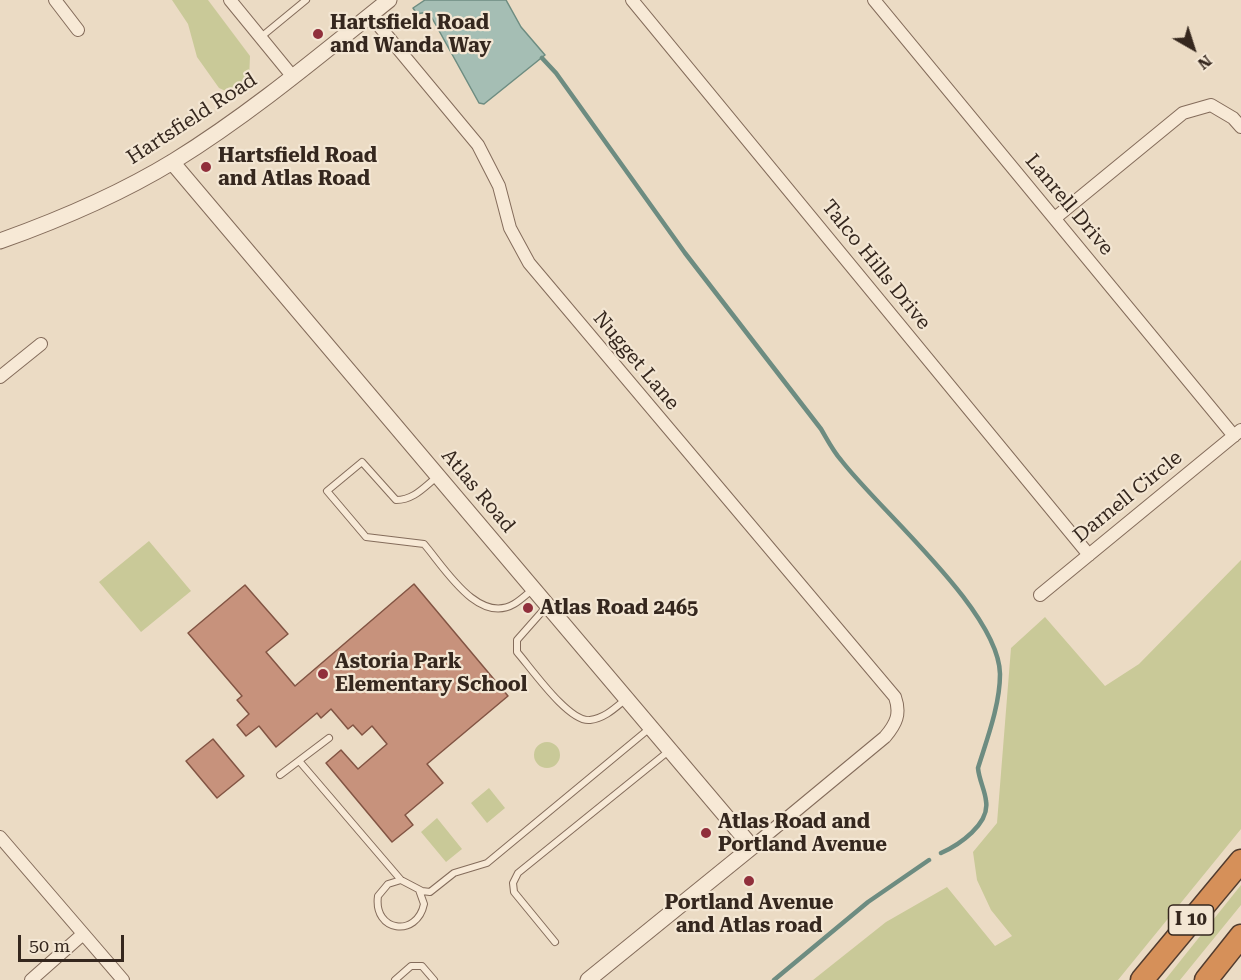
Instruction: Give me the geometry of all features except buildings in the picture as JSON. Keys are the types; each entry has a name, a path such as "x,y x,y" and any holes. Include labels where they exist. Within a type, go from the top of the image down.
{"highway":[{"name":"I 10","path":"1142,980 1241,861"},
{"name":"I 10","path":"1206,980 1241,936"}],"street":[{"path":"55,0 78,30"},
{"path":"230,0 293,77"},
{"name":"Hartsfield Road","path":"0,241 94,202 172,162 293,77 389,0"},
{"name":"Talco Hills Drive","path":"632,0 1089,555"},
{"name":"Lanrell Drive","path":"874,0 1238,433"},
{"name":"Nugget Lane","path":"370,15 478,145 499,186 510,228 530,263 895,697 899,715 896,724 885,737 752,848"},
{"path":"1055,218 1183,113 1211,105 1233,118 1241,128"},
{"name":"Atlas Road","path":"172,162 752,848"},
{"path":"0,377 41,344"},
{"name":"Darnell Circle","path":"1040,595 1238,433"},
{"path":"0,837 123,980"},
{"path":"588,980 752,848"},
{"path":"31,980 83,933"}],"lane":[{"path":"261,37 306,0"},
{"path":"438,476 414,496 406,500 396,500 362,462 327,491 366,537 424,544 468,596 479,604 502,608 514,604 533,589"},
{"path":"548,606 517,640 517,652 571,715 588,721 605,716 626,699"},
{"path":"300,762 401,880 430,892 454,873 487,863 650,727"},
{"path":"280,775 329,738"},
{"path":"555,942 514,892 513,883 518,873 669,750"},
{"path":"401,880 388,884 378,896 379,912 389,924 405,926 418,919 424,904 419,889"},
{"path":"395,980 411,966 422,966 434,980"}],"green space":[{"path":"172,0 208,0 250,56 249,80 232,94 219,88 197,57 188,24"},
{"path":"149,541 191,591 141,632 99,582"},
{"path":"1241,560 1241,829 1118,980 813,980 886,922 947,887 995,946 1012,936 991,910 977,880 973,852 997,823 1011,648 1045,617 1105,686 1139,664"},
{"path":"547,742 556,746 560,755 556,764 547,768 538,764 534,755 538,746"},
{"path":"489,788 505,808 487,823 471,803"},
{"path":"437,818 462,849 446,862 421,832"},
{"path":"1241,885 1241,905 1180,980 1165,980"}],"shaded area":[{"path":"425,0 506,0 521,27 545,55 484,104 479,103 432,18 427,12 417,14 413,8"}],"waterway":[{"path":"542,58 556,73 685,253 821,429 838,456 960,592 980,621 994,649 1000,674 998,698 978,768 986,810 972,833 941,853"},
{"path":"774,980 868,902 929,860"}],"place":[{"name":"Hartsfield Road and Wanda Way","path":"318,34"},
{"name":"Hartsfield Road and Atlas Road","path":"206,167"},
{"name":"Atlas Road 2465","path":"528,608"},
{"name":"Astoria Park Elementary School","path":"323,674"},
{"name":"Atlas Road and Portland Avenue","path":"706,833"},
{"name":"Portland Avenue and Atlas road","path":"749,881"}]}
